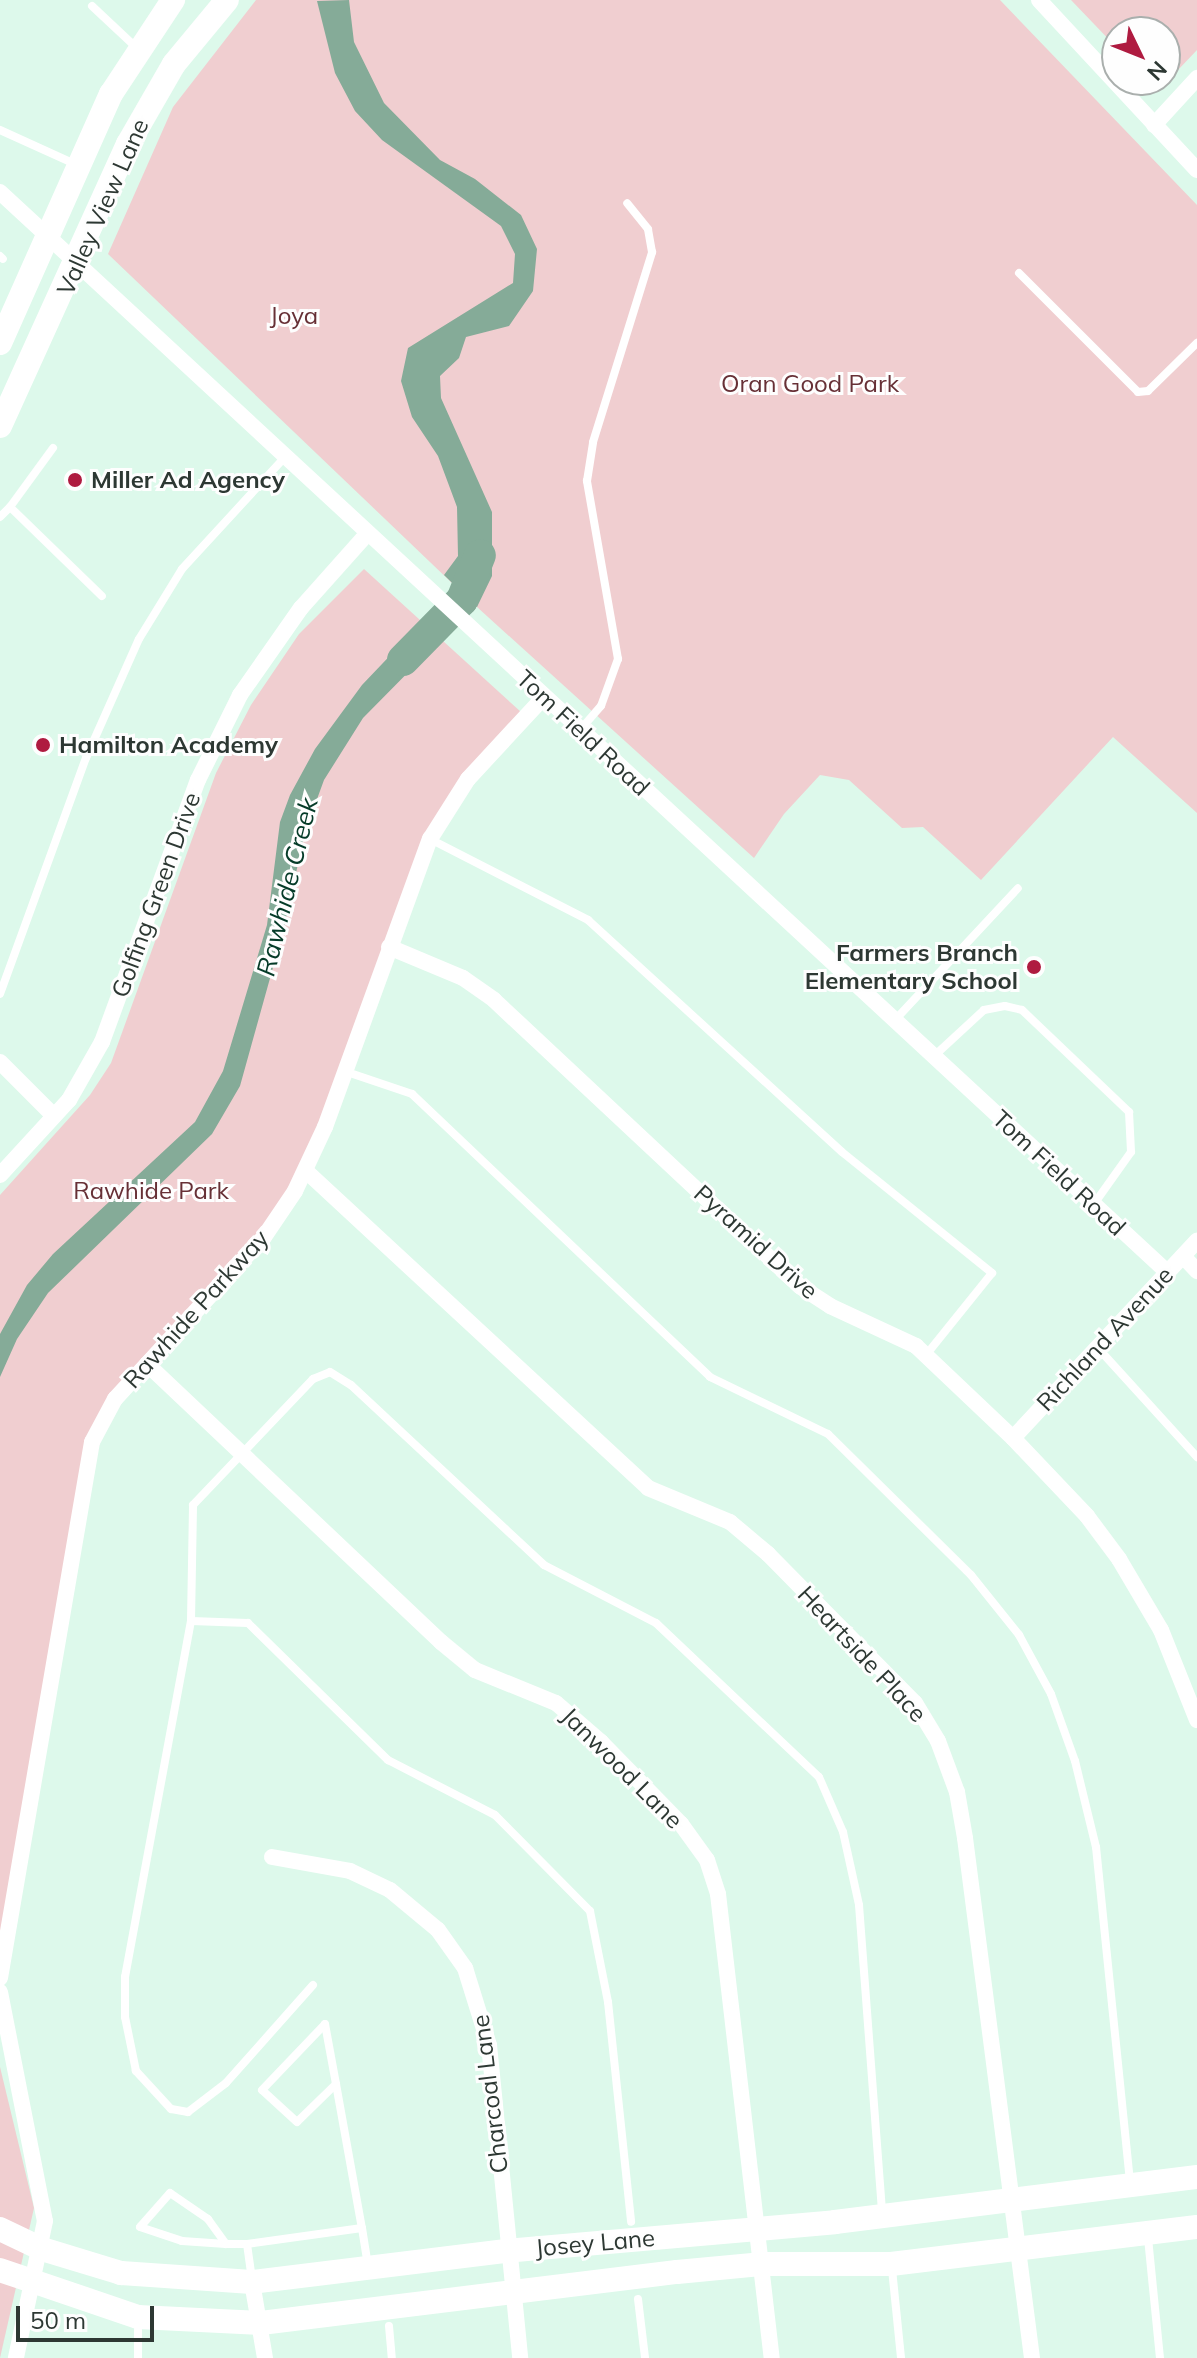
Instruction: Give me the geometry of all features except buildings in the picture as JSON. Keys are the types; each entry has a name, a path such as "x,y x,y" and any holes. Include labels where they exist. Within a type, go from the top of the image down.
{"main road":[{"name":"Valley View Lane","path":"0,426 150,104 174,64 227,0"},
{"name":"Valley View Lane","path":"0,343 78,165 139,49 168,2"},
{"name":"Josey Lane","path":"0,2229 42,2249 121,2273 252,2282 506,2251 883,2216 1197,2177"},
{"name":"Josey Lane","path":"0,2270 35,2285 138,2317 261,2323 761,2264 891,2264 1197,2227"}],"street":[{"path":"1024,0 1058,25"},
{"path":"1039,0 1058,25 1197,170"},
{"path":"1154,125 1197,78"},
{"name":"Tom Field Road","path":"0,192 366,535 1167,1272"},
{"name":"Golfing Green Drive","path":"0,1175 83,1080 102,1042 215,741 268,651 366,535"},
{"name":"Rawhide Parkway","path":"0,1978 92,1442 115,1399 264,1237 306,1171 430,839 468,779 544,697"},
{"name":"Pyramid Drive","path":"389,947 463,978 494,1000 801,1287 830,1306 892,1331 926,1355 1013,1438 1087,1516 1119,1559 1161,1630 1197,1720"},
{"path":"0,1062 54,1116"},
{"name":"Heartside Place","path":"306,1171 648,1488 730,1522 768,1554 915,1703 938,1741 957,1792 1015,2201 1032,2358"},
{"name":"Richland Avenue","path":"1013,1438 1197,1241"},
{"path":"1183,1256 1197,1271"},
{"name":"Janwood Lane","path":"147,1364 441,1642 475,1670 556,1703 601,1742 681,1824 707,1860 718,1894 772,2358"},
{"name":"Charcoal Lane","path":"272,1857 350,1871 390,1890 438,1930 465,1968 489,2045 506,2251 520,2358"},
{"path":"0,1992 44,2210 42,2249 16,2358"},
{"path":"252,2282 265,2358"}],"lane":[{"path":"92,6 139,49"},
{"path":"0,130 78,165"},
{"path":"579,730 601,706 618,659 587,481 593,442 652,252 648,229 627,203"},
{"path":"1019,273 1138,392 1148,391 1197,343"},
{"path":"0,517 53,448"},
{"path":"0,994 86,758 139,639 182,569 284,458"},
{"path":"10,507 102,596"},
{"path":"430,839 588,920 842,1152 992,1273 926,1355"},
{"path":"894,1021 1018,888"},
{"path":"933,1057 984,1010 1005,1006 1022,1010 1129,1112 1131,1152 1094,1205"},
{"path":"344,1071 412,1094 710,1377 828,1434 971,1575 1019,1635 1051,1694 1075,1761 1096,1847 1130,2186"},
{"path":"1096,1346 1197,1457"},
{"path":"313,1985 226,2083 188,2112 171,2109 136,2071 125,2017 125,1977 191,1621 193,1505 313,1379 330,1372 351,1385 544,1565 656,1623 819,1777 843,1832 859,1905 883,2216"},
{"path":"191,1621 248,1623 369,1744 388,1760 495,1815 590,1911 608,2002 631,2222"},
{"path":"336,2084 297,2122 262,2090 325,2024 336,2084 362,2228 369,2269"},
{"path":"226,2244 208,2219 170,2193 140,2227 182,2241 226,2244 247,2244 362,2228"},
{"path":"1147,2233 1160,2358"},
{"path":"247,2244 252,2282"},
{"path":"891,2264 901,2358"},
{"path":"638,2299 645,2358"},
{"path":"389,2326 392,2358"},
{"path":"138,2330 138,2358"}],"green space":[{"name":"Oran Good Park","path":"256,0 1000,0 1197,205 1197,813 1113,737 981,880 923,827 902,828 849,780 820,775 784,814 754,858 477,607 108,254 173,107"},
{"path":"1071,0 1197,0 1197,50 1181,67 1181,16 1101,16 1101,31"},
{"name":"Rawhide Park","path":"364,569 521,712 457,785 303,1168 261,1233 108,1402 0,1936 0,1195 90,1095 111,1063 216,773 251,705 299,634"},
{"path":"0,2067 34,2208 0,2358"}],"water":[{"path":"349,0 354,42 384,103 440,160 475,179 521,215 537,249 533,291 509,326 466,337 459,358 440,376 441,398 492,512 492,576 477,607 444,575 458,556 457,507 438,456 412,417 401,381 408,348 513,283 515,254 501,226 382,140 355,111 335,73 317,1"},
{"name":"Rawhide Creek","path":"422,622 441,639 363,718 324,780 305,832 284,928 240,1086 212,1134 48,1293 17,1339 0,1377 0,1334 27,1285 53,1254 195,1122 223,1071 267,925 280,822 290,795 315,749 362,685"}],"waterway":[{"name":"Rawhide Creek","path":"403,660 462,600 480,555"}],"place":[{"name":"Miller Ad Agency","path":"75,480"},
{"name":"Hamilton Academy","path":"43,745"},
{"name":"Farmers Branch Elementary School","path":"1034,967"}],"park label":[{"name":"Joya","path":"294,316"}]}
